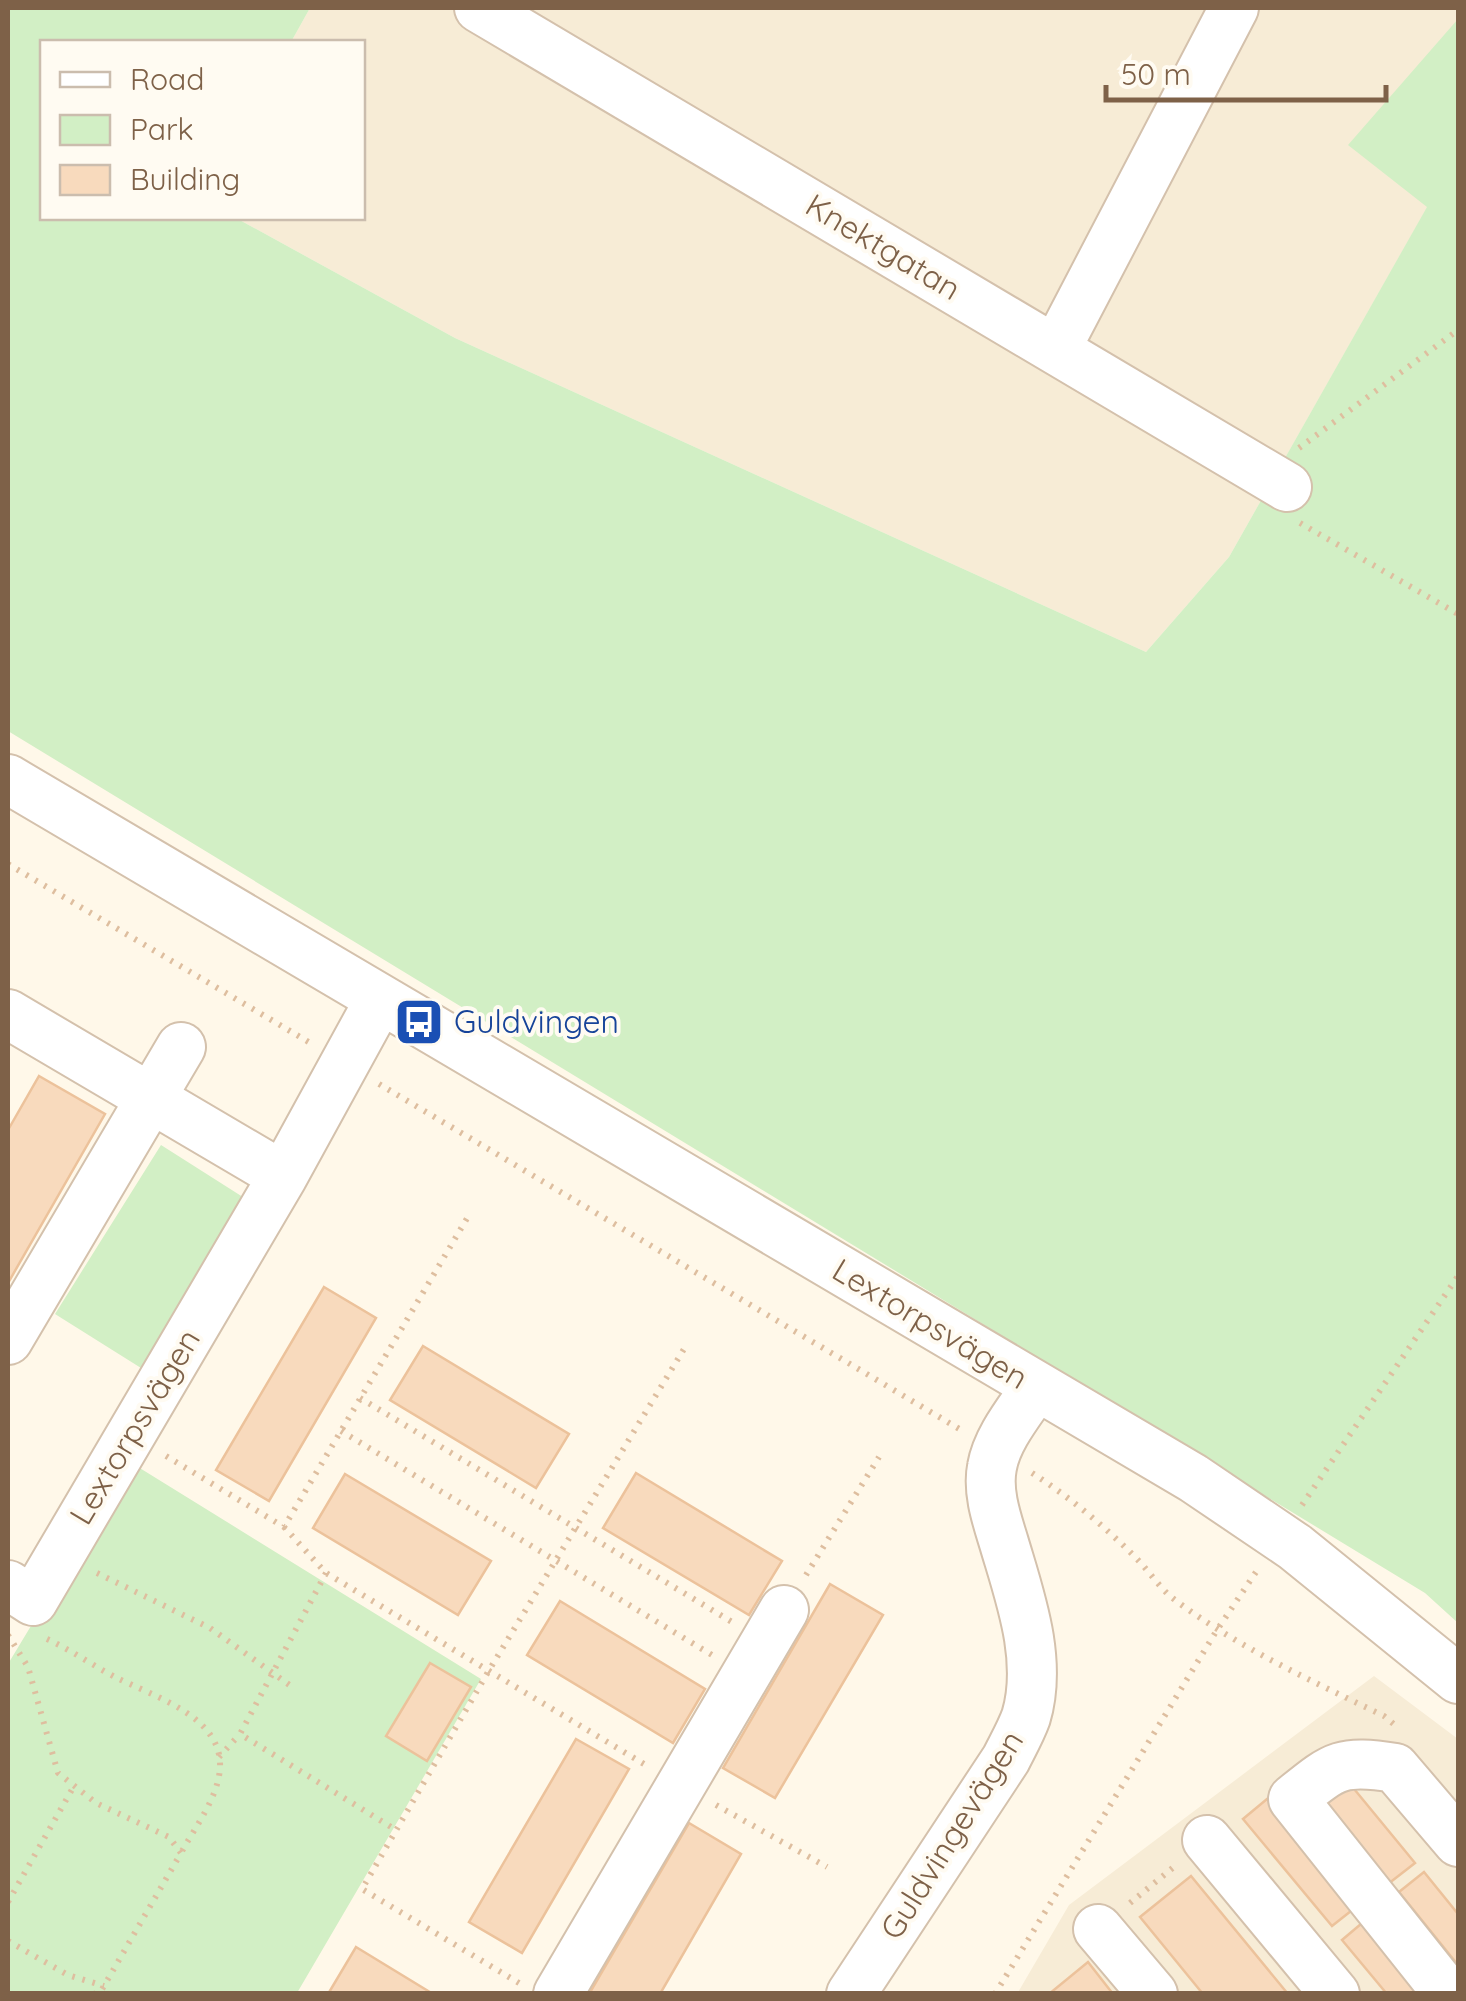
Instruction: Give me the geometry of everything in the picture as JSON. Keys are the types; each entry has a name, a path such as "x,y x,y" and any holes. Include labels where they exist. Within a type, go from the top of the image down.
{"street":[{"name":"Knektgatan","path":"480,8 1273,478"},
{"path":"1056,350 1234,8"},
{"name":"Lextorpsvägen","path":"8,780 1193,1478 1295,1548 1458,1679"},
{"name":"Lextorpsvägen","path":"17,1619 33,1601 132,1434 283,1176 380,999"},
{"path":"11,1025 151,1099 283,1176"},
{"path":"8,1340 180,1047"},
{"name":"Guldvingevägen","path":"852,1994 1006,1759 1025,1720 1030,1698 1030,1652 1024,1614 992,1497 990,1472 996,1450 1036,1386"},
{"path":"539,1989 681,1786 766,1643"},
{"path":"1448,1994 1292,1800 1331,1768 1366,1764 1395,1768 1458,1842"},
{"path":"1207,1840 1335,1994"},
{"path":"1098,1929 1153,1994"}],"path":[{"path":"1458,330 1304,445 1273,478 1293,519 1458,614"},
{"path":"8,864 996,1450 1060,1490 1133,1554 1170,1597 1217,1630 1280,1666 1384,1716 1409,1736"},
{"path":"284,1527 470,1215"},
{"path":"1302,1506 1458,1276"},
{"path":"539,1989 362,1889 687,1344"},
{"path":"360,1398 766,1643"},
{"path":"341,1431 557,1561 766,1643"},
{"path":"132,1434 284,1527 326,1573 681,1786 827,1867"},
{"path":"766,1643 879,1457"},
{"path":"60,1554 210,1628 295,1689"},
{"path":"995,1994 1256,1572"},
{"path":"219,1757 240,1734 326,1573"},
{"path":"17,1619 189,1714 212,1738 219,1757 220,1774 214,1793 104,1986 94,1994"},
{"path":"17,1619 58,1773 96,1804 169,1837 181,1853"},
{"path":"240,1734 396,1830"},
{"path":"8,1902 74,1786"},
{"path":"1064,1880 1098,1929 1207,1840"},
{"path":"8,1941 68,1975 104,1986"}],"shaded area":[{"path":"310,8 1458,8 1428,206 1229,557 1146,652 455,338 240,220 365,220 365,40 292,40"},
{"path":"1374,1676 1458,1739 1458,1993 1017,1994 1069,1905"}],"green space":[{"path":"8,8 310,8 292,40 40,40 40,220 240,220 455,338 1146,652 1229,557 1427,207 1348,145 1458,19 1458,1623 1425,1593 8,731"},
{"path":"161,1145 246,1199 141,1368 55,1314"},
{"path":"130,1462 481,1679 297,1993 8,1994 8,1664"}],"building":[{"path":"39,1076 105,1114 8,1283 8,1130"},
{"path":"324,1287 376,1318 269,1501 216,1470"},
{"path":"423,1346 569,1434 536,1488 390,1400"},
{"path":"636,1473 782,1561 749,1615 603,1528"},
{"path":"345,1474 491,1561 458,1615 313,1528"},
{"path":"830,1584 883,1615 775,1798 723,1768"},
{"path":"560,1601 705,1689 673,1743 527,1655"},
{"path":"430,1663 471,1687 427,1761 386,1736"},
{"path":"576,1739 629,1769 522,1953 469,1922"},
{"path":"1350,1784 1415,1863 1388,1884 1323,1806"},
{"path":"1267,1799 1356,1907 1332,1926 1243,1819"},
{"path":"689,1823 741,1854 660,1994 589,1994"},
{"path":"1424,1872 1458,1914 1458,1965 1399,1892"},
{"path":"1191,1876 1288,1994 1203,1994 1140,1917"},
{"path":"1368,1918 1431,1994 1387,1994 1342,1940"},
{"path":"356,1947 433,1994 328,1994"},
{"path":"1088,1962 1113,1994 1049,1994"}],"place":[{"name":"Guldvingen","path":"419,1022"}]}
